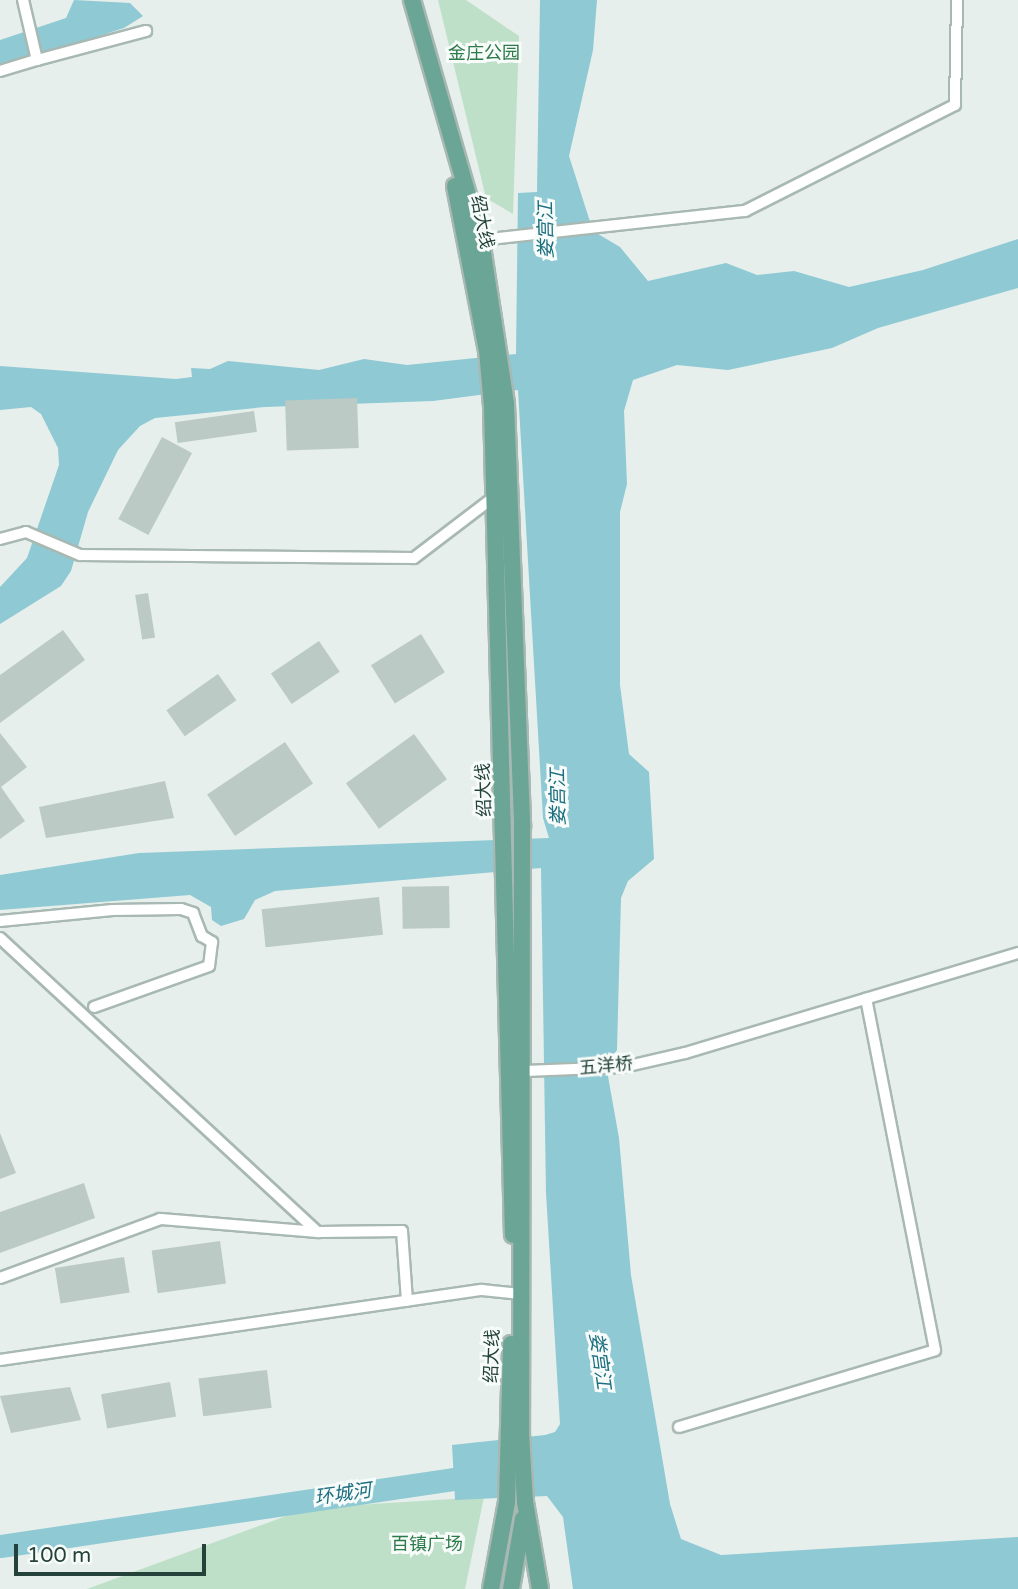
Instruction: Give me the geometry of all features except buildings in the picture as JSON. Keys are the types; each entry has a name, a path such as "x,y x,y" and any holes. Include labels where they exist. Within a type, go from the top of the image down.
{"main road":[{"name":"绍大线","path":"401,0 457,192 494,350"},
{"name":"绍大线","path":"412,0 481,240 499,405 522,828 514,874 513,1293 514,1434 525,1502"},
{"name":"绍大线","path":"491,1589 507,1502 514,1434 525,1071 514,874 504,831 494,497 499,405"},
{"path":"511,1589 525,1502"},
{"path":"525,1502 540,1589"}],"street":[{"path":"23,0 37,59"},
{"path":"481,240 620,228 745,211 955,105 957,0"},
{"path":"0,71 146,31"},
{"path":"0,538 26,532 80,555 414,558 494,497"},
{"path":"0,921 112,910 181,909 193,914 202,936 212,942 209,966 94,1007"},
{"path":"0,938 318,1232"},
{"name":"五洋桥","path":"525,1071 624,1067 685,1053 1018,953"},
{"path":"679,1427 935,1350 866,999"},
{"path":"0,1278 160,1219 318,1232 402,1231 407,1301"},
{"path":"0,1360 482,1290 513,1293"}],"green space":[{"name":"金庄公园","path":"438,0 466,0 519,36 513,214 486,198"},
{"name":"百镇广场","path":"484,1497 465,1589 87,1589 308,1508"}],"water":[{"path":"74,0 130,3 143,16 124,28 0,68 0,40 66,18"},
{"name":"娄宫江","path":"540,0 597,0 593,50 569,156 593,231 620,247 648,281 726,263 757,275 794,271 849,287 923,270 1018,239 1018,288 878,328 832,348 728,370 677,365 633,380 624,411 627,484 620,512 620,685 629,754 649,772 654,859 628,881 621,898 617,1050 606,1065 619,1138 631,1275 670,1504 681,1539 721,1555 1018,1537 1018,1589 573,1589 563,1517 547,1496 455,1500 452,1445 545,1435 555,1432 560,1424 546,1193 541,868 275,891 255,900 244,919 221,926 212,920 211,907 190,895 0,910 0,875 139,853 549,838 543,818 518,390 433,401 265,407 155,418 140,426 118,450 88,512 71,571 61,586 0,624 0,587 27,558 59,465 58,448 41,414 31,407 0,410 0,366 176,379 192,377 191,368 210,369 228,361 319,370 364,359 407,365 516,354 518,193 537,192"}],"waterway":[{"name":"环城河","path":"0,1546 485,1474"}]}
